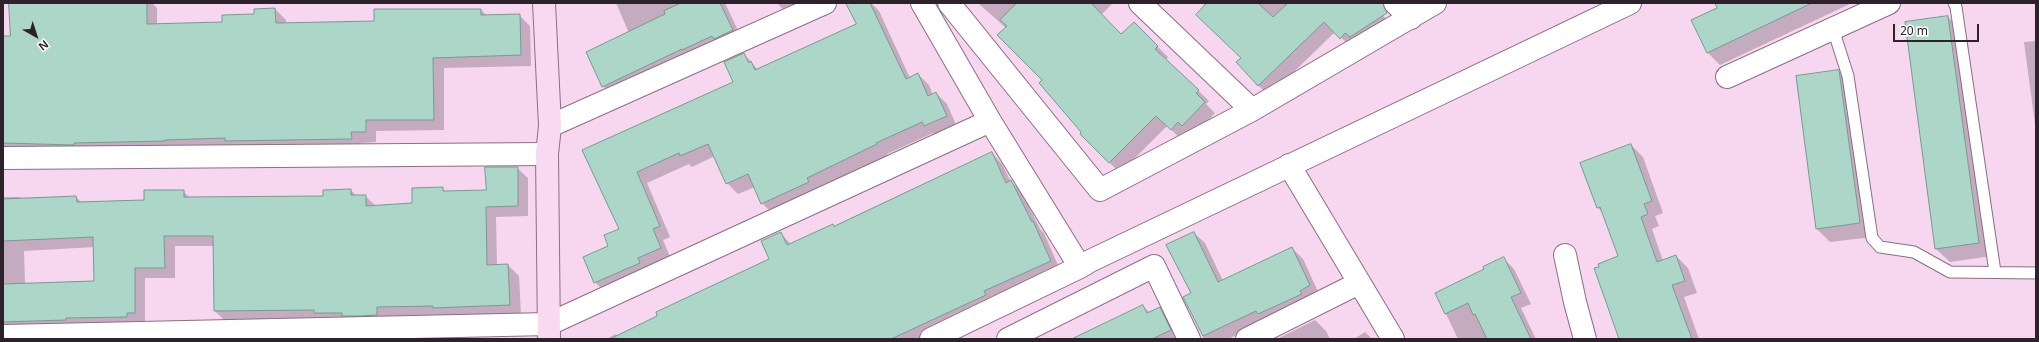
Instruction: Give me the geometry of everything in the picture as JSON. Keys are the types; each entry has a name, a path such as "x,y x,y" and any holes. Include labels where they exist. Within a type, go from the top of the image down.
{"street":[{"path":"544,3 550,126 547,154 549,331"},
{"path":"550,126 825,3"},
{"path":"922,3 990,121 1080,267"},
{"path":"949,3 1100,190 1252,110 1411,18 1434,3"},
{"path":"1140,3 1252,110"},
{"path":"1395,3 1411,18"},
{"path":"931,339 1289,165 1630,3"},
{"path":"1727,77 1889,3"},
{"path":"3,336 549,331 990,121"},
{"path":"3,158 547,154"},
{"path":"1289,165 1392,339"},
{"path":"1565,255 1585,339"},
{"path":"1008,339 1154,266 1189,339"},
{"path":"1247,339 1359,283"}],"lane":[{"path":"1954,3 1956,7 1995,272"},
{"path":"1833,29 1848,76 1872,238 1880,247 1914,252 1950,272 2036,273"}],"building":[{"path":"9,3 147,3 147,24 222,22 222,15 254,14 254,9 275,8 276,23 374,21 374,9 481,9 481,15 520,14 521,55 433,58 434,120 366,120 366,132 351,132 352,139 225,141 225,138 74,143 74,145 3,143 3,36 10,36"},
{"path":"681,3 720,3 733,30 714,39 712,36 682,49 602,87 586,52 665,14 664,11"},
{"path":"846,3 870,3 906,79 918,73 928,96 936,92 947,116 924,126 922,122 876,143 877,144 807,178 809,182 761,204 748,174 726,184 708,144 680,156 679,153 637,172 660,226 653,229 661,248 638,258 640,263 594,283 583,257 608,246 604,235 619,229 582,150 733,82 724,62 744,53 749,63 751,61 755,70 856,24"},
{"path":"1017,3 1091,3 1121,34 1134,22 1158,46 1155,49 1199,90 1196,93 1205,102 1182,126 1178,122 1171,130 1156,116 1109,163 1080,134 1081,132 1039,83 1042,80 997,35 1007,26 1000,20"},
{"path":"1207,3 1258,3 1273,17 1288,3 1383,3 1387,13 1350,37 1345,33 1340,39 1324,22 1258,86 1236,62 1241,58 1196,15"},
{"path":"1715,3 1812,3 1707,53 1691,20 1717,8"},
{"path":"1948,16 1979,243 1935,249 1905,22"},
{"path":"1839,70 1860,223 1816,229 1796,76"},
{"path":"1631,144 1652,201 1644,204 1648,214 1641,217 1657,262 1676,255 1685,281 1672,285 1692,339 1619,339 1594,268 1599,267 1598,264 1618,256 1600,207 1597,208 1580,163"},
{"path":"992,152 1006,183 1011,180 1032,222 1033,221 1051,261 984,291 986,295 891,339 610,339 657,316 656,312 769,259 761,241 781,232 787,245 833,224 834,226"},
{"path":"485,167 518,167 518,206 486,207 487,265 508,264 510,305 433,308 433,306 377,307 377,315 360,316 342,316 342,313 314,313 314,310 214,311 213,236 164,236 165,268 135,268 135,313 127,313 127,317 66,318 66,320 3,322 3,284 94,281 93,237 3,241 3,199 76,196 77,202 144,200 144,190 184,190 184,197 323,196 323,190 351,189 351,195 366,195 366,206 412,203 412,188 443,187 443,191 486,190"},
{"path":"1194,232 1218,282 1292,247 1310,285 1300,291 1302,294 1258,314 1256,311 1203,336 1183,297 1191,293 1166,245"},
{"path":"1504,257 1521,293 1511,297 1531,339 1487,339 1468,303 1445,314 1435,293 1484,269 1483,267"},
{"path":"1143,305 1147,313 1160,307 1171,330 1152,339 1072,339"}]}
